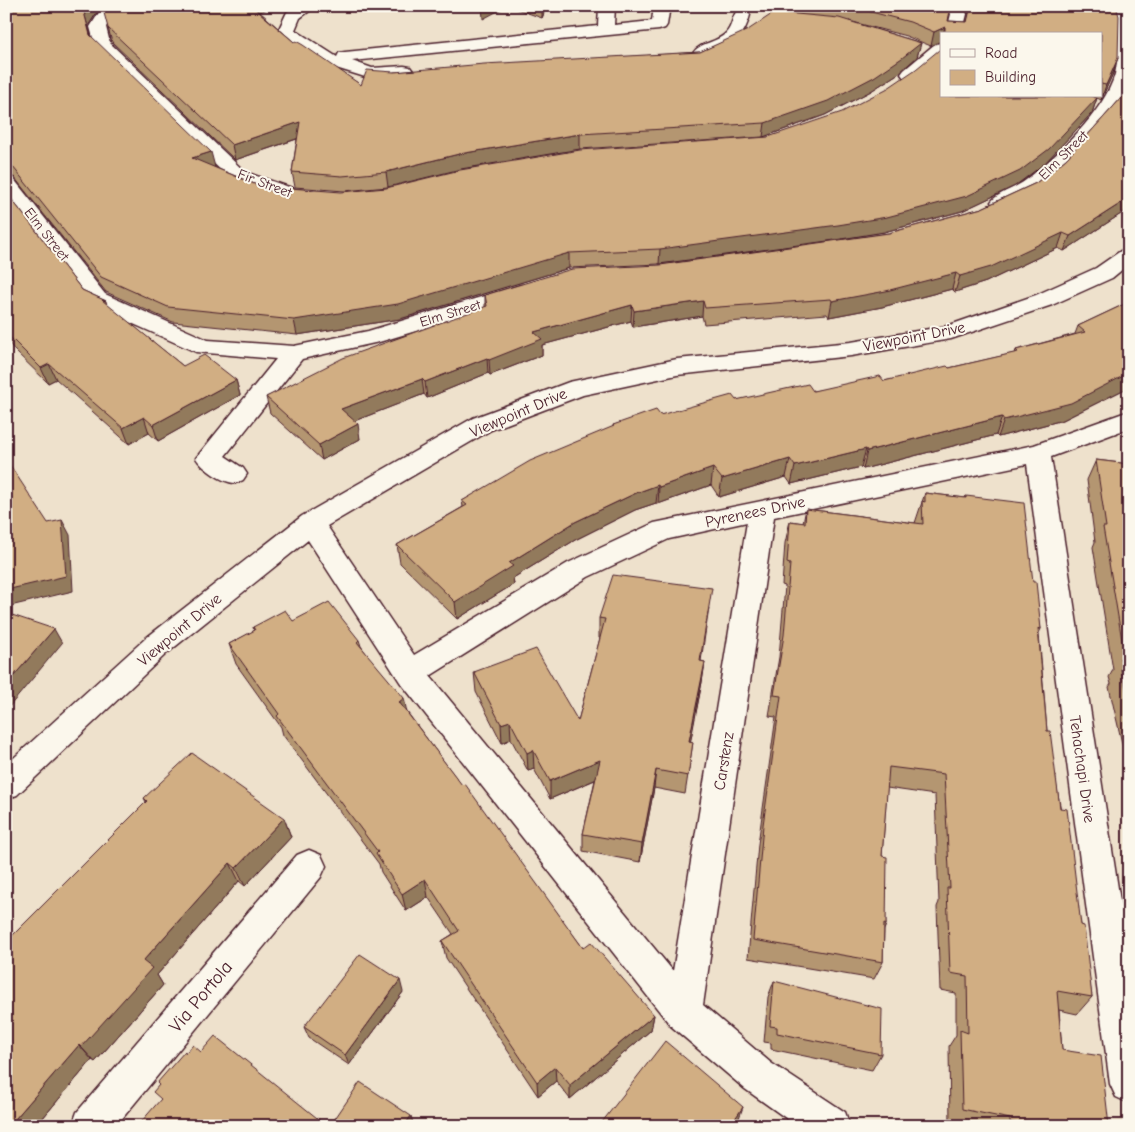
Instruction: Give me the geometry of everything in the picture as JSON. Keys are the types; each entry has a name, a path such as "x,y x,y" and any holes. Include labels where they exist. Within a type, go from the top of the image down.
{"street":[{"name":"Fir Street","path":"111,6 98,27 102,45 238,176 292,195 344,199"},
{"path":"308,6 293,15 286,31 326,59 371,73 418,71"},
{"path":"606,31 607,6"},
{"path":"326,59 659,25 662,6"},
{"path":"954,32 959,14 955,6"},
{"name":"Elm Street","path":"987,209 1022,192 1052,169 1124,73 1126,30 1116,6"},
{"path":"687,56 697,55 733,38 739,29 738,11 762,17"},
{"path":"899,82 933,52"},
{"name":"Elm Street","path":"6,182 97,299 204,347 294,353 371,337 543,285"},
{"name":"Viewpoint Drive","path":"6,785 156,646 311,523 482,424 577,388 677,368 851,348 951,332 1044,300 1104,273 1129,254"},
{"path":"234,474 208,458 294,353"},
{"name":"Pyrenees Drive","path":"410,673 578,570 663,530 1038,453 1129,419"},
{"name":"Tehachapi Drive","path":"1038,453 1129,1084"},
{"name":"Carstenz","path":"684,1013 762,509"},
{"path":"311,523 410,673 684,1013 758,1076 831,1126"},
{"name":"Via Portola","path":"92,1126 309,866"}],"building":[{"path":"6,6 88,6 84,12 90,35 211,152 192,158 288,198 290,188 341,192 386,188 460,170 580,150 768,137 842,112 888,88 939,50 940,98 1097,98 1049,149 1020,171 967,196 887,217 838,225 660,249 569,253 398,304 294,320 168,307 101,277 9,162 6,161"},
{"path":"108,6 252,6 294,42 296,41 303,45 361,85 367,70 394,72 484,64 700,52 748,30 775,12 839,18 921,43 874,77 828,101 765,123 580,134 459,154 386,172 342,176 292,172 300,122 232,145 108,28 104,13"},
{"path":"848,6 951,6 948,21 967,22 971,6 1116,6 1119,16 1118,58 1106,85 1102,84 1102,32 945,32 945,27 934,32 910,22"},
{"path":"1129,84 1129,198 1070,236 1063,233 991,267 960,276 956,273 886,291 832,301 831,299 705,308 703,301 634,311 632,305 534,332 542,339 489,360 487,358 425,382 422,379 341,409 358,424 319,445 266,397 343,358 487,306 485,295 572,269 660,265 889,233 982,208 1036,183 1066,159 1123,96"},
{"path":"6,192 82,290 106,301 102,300 183,366 204,355 236,380 153,425 144,417 123,428 49,364 41,368 6,333"},
{"path":"1129,302 1129,373 1071,403 1004,420 1002,417 867,451 866,449 795,466 790,459 722,479 713,468 659,487 658,485 636,493 575,522 509,563 513,566 455,602 397,545 467,505 462,501 530,461 613,425 656,410 660,415 732,395 736,400 808,384 813,391 880,376 884,381 947,366 949,368 1018,352 1016,350 1085,332 1078,326"},
{"path":"6,459 48,523 62,520 66,576 6,590"},
{"path":"1096,460 1129,464 1129,702 1121,669 1123,669 1120,658 1125,658 1103,527 1106,527"},
{"path":"925,493 1024,503 1033,582 1036,582 1041,629 1038,628 1047,731 1050,731 1060,808 1067,809 1092,997 1057,991 1062,1050 1101,1056 1109,1126 1028,1126 1010,1122 1010,1119 962,1109 960,1030 968,1033 967,976 950,973 947,888 950,888 944,774 889,767 882,856 887,857 886,925 884,924 883,962 753,940 763,825 781,696 774,695 784,635 790,564 787,563 790,521 805,523 806,509 923,524 922,501 925,502"},
{"path":"613,575 712,588 700,661 705,662 689,741 693,742 688,776 656,770 642,844 583,834 600,760 550,781 533,750 527,753 510,721 501,724 474,672 536,649 578,721 605,619 599,618"},
{"path":"329,602 359,640 357,642 404,698 399,702 462,785 465,784 583,948 591,942 654,1015 570,1085 555,1067 537,1082 442,941 459,931 425,879 402,894 376,854 378,852 277,716 279,714 229,644 255,630 253,627 285,610 293,621"},
{"path":"6,613 54,629 6,685"},
{"path":"192,753 284,818 236,868 230,863 143,961 152,968 81,1047 79,1045 9,1126 6,1126 6,960 9,957 6,954 6,942 147,801 144,798"},
{"path":"360,954 400,980 345,1055 304,1027"},
{"path":"774,981 882,1009 881,1054 777,1033 777,1027 770,1026"},
{"path":"215,1036 327,1126 145,1126 141,1122 161,1099 153,1092 159,1085 157,1083 185,1051 186,1053 193,1045 201,1052"},
{"path":"665,1041 743,1107 730,1126 599,1126"},
{"path":"360,1082 411,1116 404,1126 330,1126"}]}
